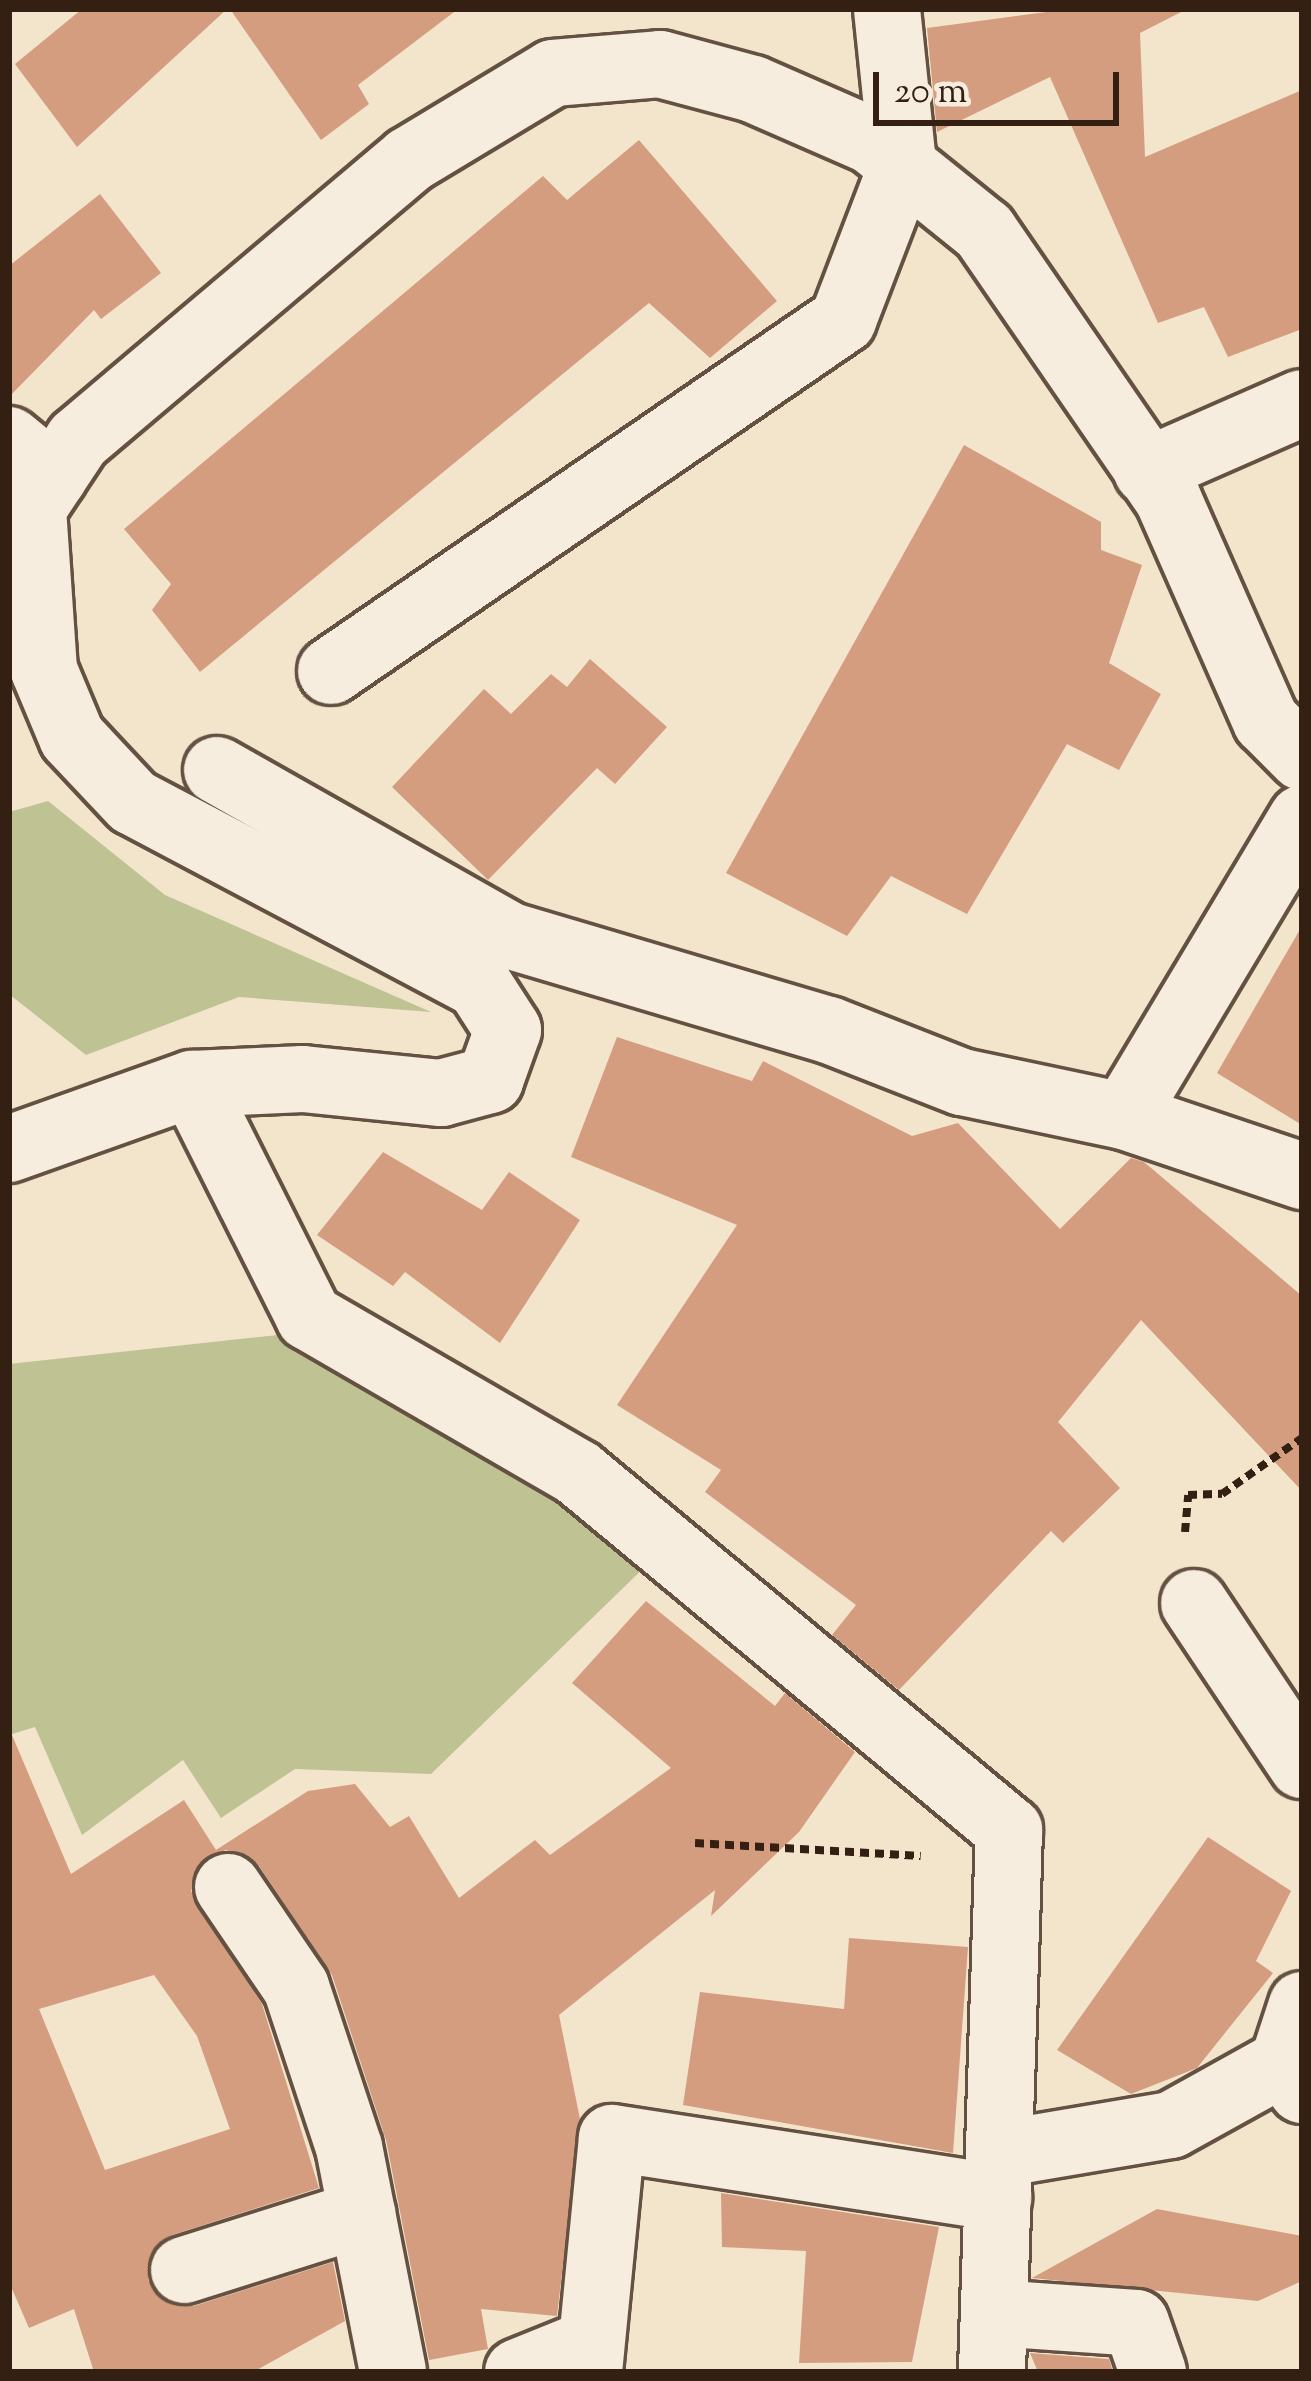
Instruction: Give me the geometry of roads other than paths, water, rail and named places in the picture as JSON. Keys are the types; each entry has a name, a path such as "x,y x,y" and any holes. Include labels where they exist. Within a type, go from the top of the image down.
{"street":[{"path":"331,671 843,320 903,164 887,9"},
{"path":"9,1149 192,1084 303,1079 441,1093 490,1080 508,1030 479,985 133,802 103,734 44,670 31,459 78,440 409,160 553,73 660,64 753,89 903,164 984,231 1148,471 1266,721 1302,757"},
{"path":"1148,471 1302,403"},
{"path":"217,770 511,936 830,1030 962,1082 1124,1116 1302,1175"},
{"path":"1124,1116 1302,818"},
{"path":"192,1084 309,1317 578,1473 1009,1830 993,2343 1136,2323 1153,2372"},
{"path":"1194,1603 1302,1765"},
{"path":"228,1887 296,1987 362,2214 393,2372"},
{"path":"518,2372 589,2358 612,2138 999,2176 1171,2125 1296,2052"},
{"path":"184,2270 362,2214"}]}
